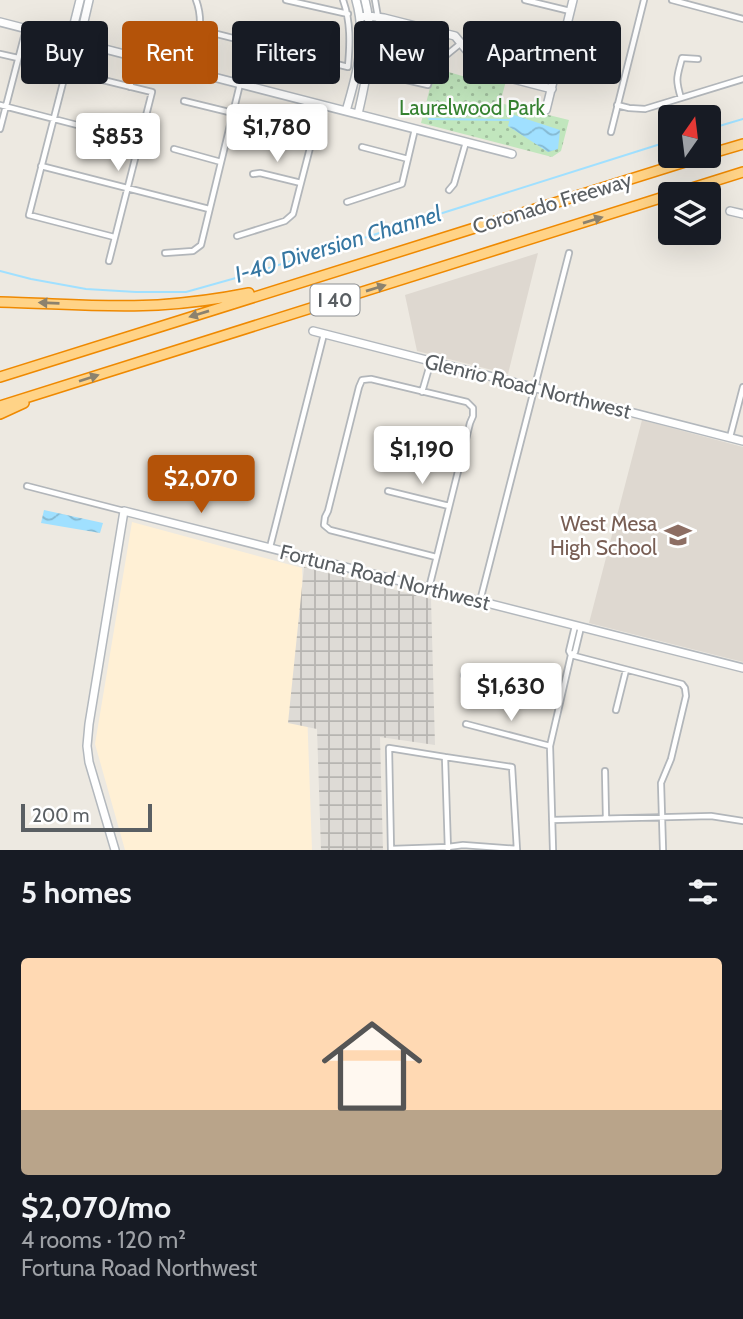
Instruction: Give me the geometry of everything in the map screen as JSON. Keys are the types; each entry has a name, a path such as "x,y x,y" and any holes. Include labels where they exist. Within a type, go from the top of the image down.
{"highway":[{"name":"Coronado Freeway","path":"721,151 743,144"},
{"name":"Coronado Freeway","path":"0,377 665,168"},
{"name":"Coronado Freeway","path":"712,182 743,172"},
{"name":"Coronado Freeway","path":"0,406 658,199"},
{"path":"0,301 112,306 157,305 206,301 288,286"},
{"path":"0,414 48,391"}],"street":[{"path":"75,21 80,0"},
{"path":"84,21 89,0"},
{"path":"196,0 200,21"},
{"path":"286,0 348,14"},
{"path":"218,34 348,67 348,14 343,0"},
{"path":"346,111 362,48 356,0"},
{"path":"358,114 370,60 369,16 365,0"},
{"path":"375,0 380,29 376,73 428,85 433,66 461,43"},
{"path":"525,0 570,12"},
{"path":"568,21 573,0"},
{"path":"611,132 644,0"},
{"path":"672,0 743,19"},
{"path":"360,17 379,17 455,36 482,69 490,74 552,89"},
{"path":"0,22 21,28"},
{"path":"0,129 3,106 21,47"},
{"path":"0,54 18,58"},
{"path":"681,98 676,75 682,58 698,59"},
{"path":"109,261 152,92 66,71 29,215 114,237"},
{"path":"617,105 645,109 743,79"},
{"path":"165,253 193,251 201,246 240,84 512,154"},
{"path":"547,110 553,84"},
{"path":"184,101 233,113"},
{"path":"237,236 293,215 321,104"},
{"path":"3,106 139,141"},
{"path":"266,123 313,135"},
{"path":"347,202 402,184 416,128"},
{"path":"449,190 454,184 466,142"},
{"path":"362,147 408,159"},
{"path":"174,149 221,162"},
{"path":"41,166 209,209"},
{"path":"253,174 260,173 301,183"},
{"path":"730,211 743,214"},
{"path":"480,601 569,253"},
{"name":"Glenrio Road Northwest","path":"313,331 743,441"},
{"path":"270,547 324,334"},
{"path":"422,392 430,361"},
{"path":"429,588 474,416 473,408 467,402 371,379 362,380 324,525 330,530 436,557"},
{"path":"730,437 741,407 743,387"},
{"path":"402,441 462,455"},
{"name":"Fortuna Road Northwest","path":"27,486 743,668"},
{"path":"388,491 449,506"},
{"path":"115,850 89,762 87,746 124,510"},
{"path":"553,850 550,746 571,655 575,652 578,626"},
{"path":"571,655 682,684 685,688 686,696 671,759 661,783 663,850"},
{"path":"616,710 626,670"},
{"path":"464,675 560,699"},
{"path":"466,724 550,746"},
{"path":"389,748 512,767 517,849 463,845 448,848 391,849 389,748"},
{"path":"445,757 448,848"},
{"path":"605,771 606,818"},
{"path":"552,820 711,816 743,821"}],"shaded area":[{"path":"538,253 508,374 417,351 405,295"},
{"name":"West Mesa High School","path":"642,420 743,447 743,662 589,623"},
{"path":"132,522 302,568 312,850 125,850 95,744"},
{"path":"304,567 431,599 435,745 380,737 383,850 321,850 317,729 288,723"}],"green space":[{"name":"Laurelwood Park","path":"449,72 463,76 463,84 505,84 500,103 569,120 561,151 552,157 421,123 431,84 449,84"}],"water":[{"path":"511,114 560,130 558,149 548,152 508,126"},
{"path":"44,510 103,523 100,533 41,523"}],"waterway":[{"path":"429,119 510,120"},
{"name":"I-40 Diversion Channel","path":"721,125 743,119"},
{"name":"I-40 Diversion Channel","path":"0,271 86,289 186,292 658,145"}],"place":[{"name":"West Mesa High School","path":"678,535"}]}
